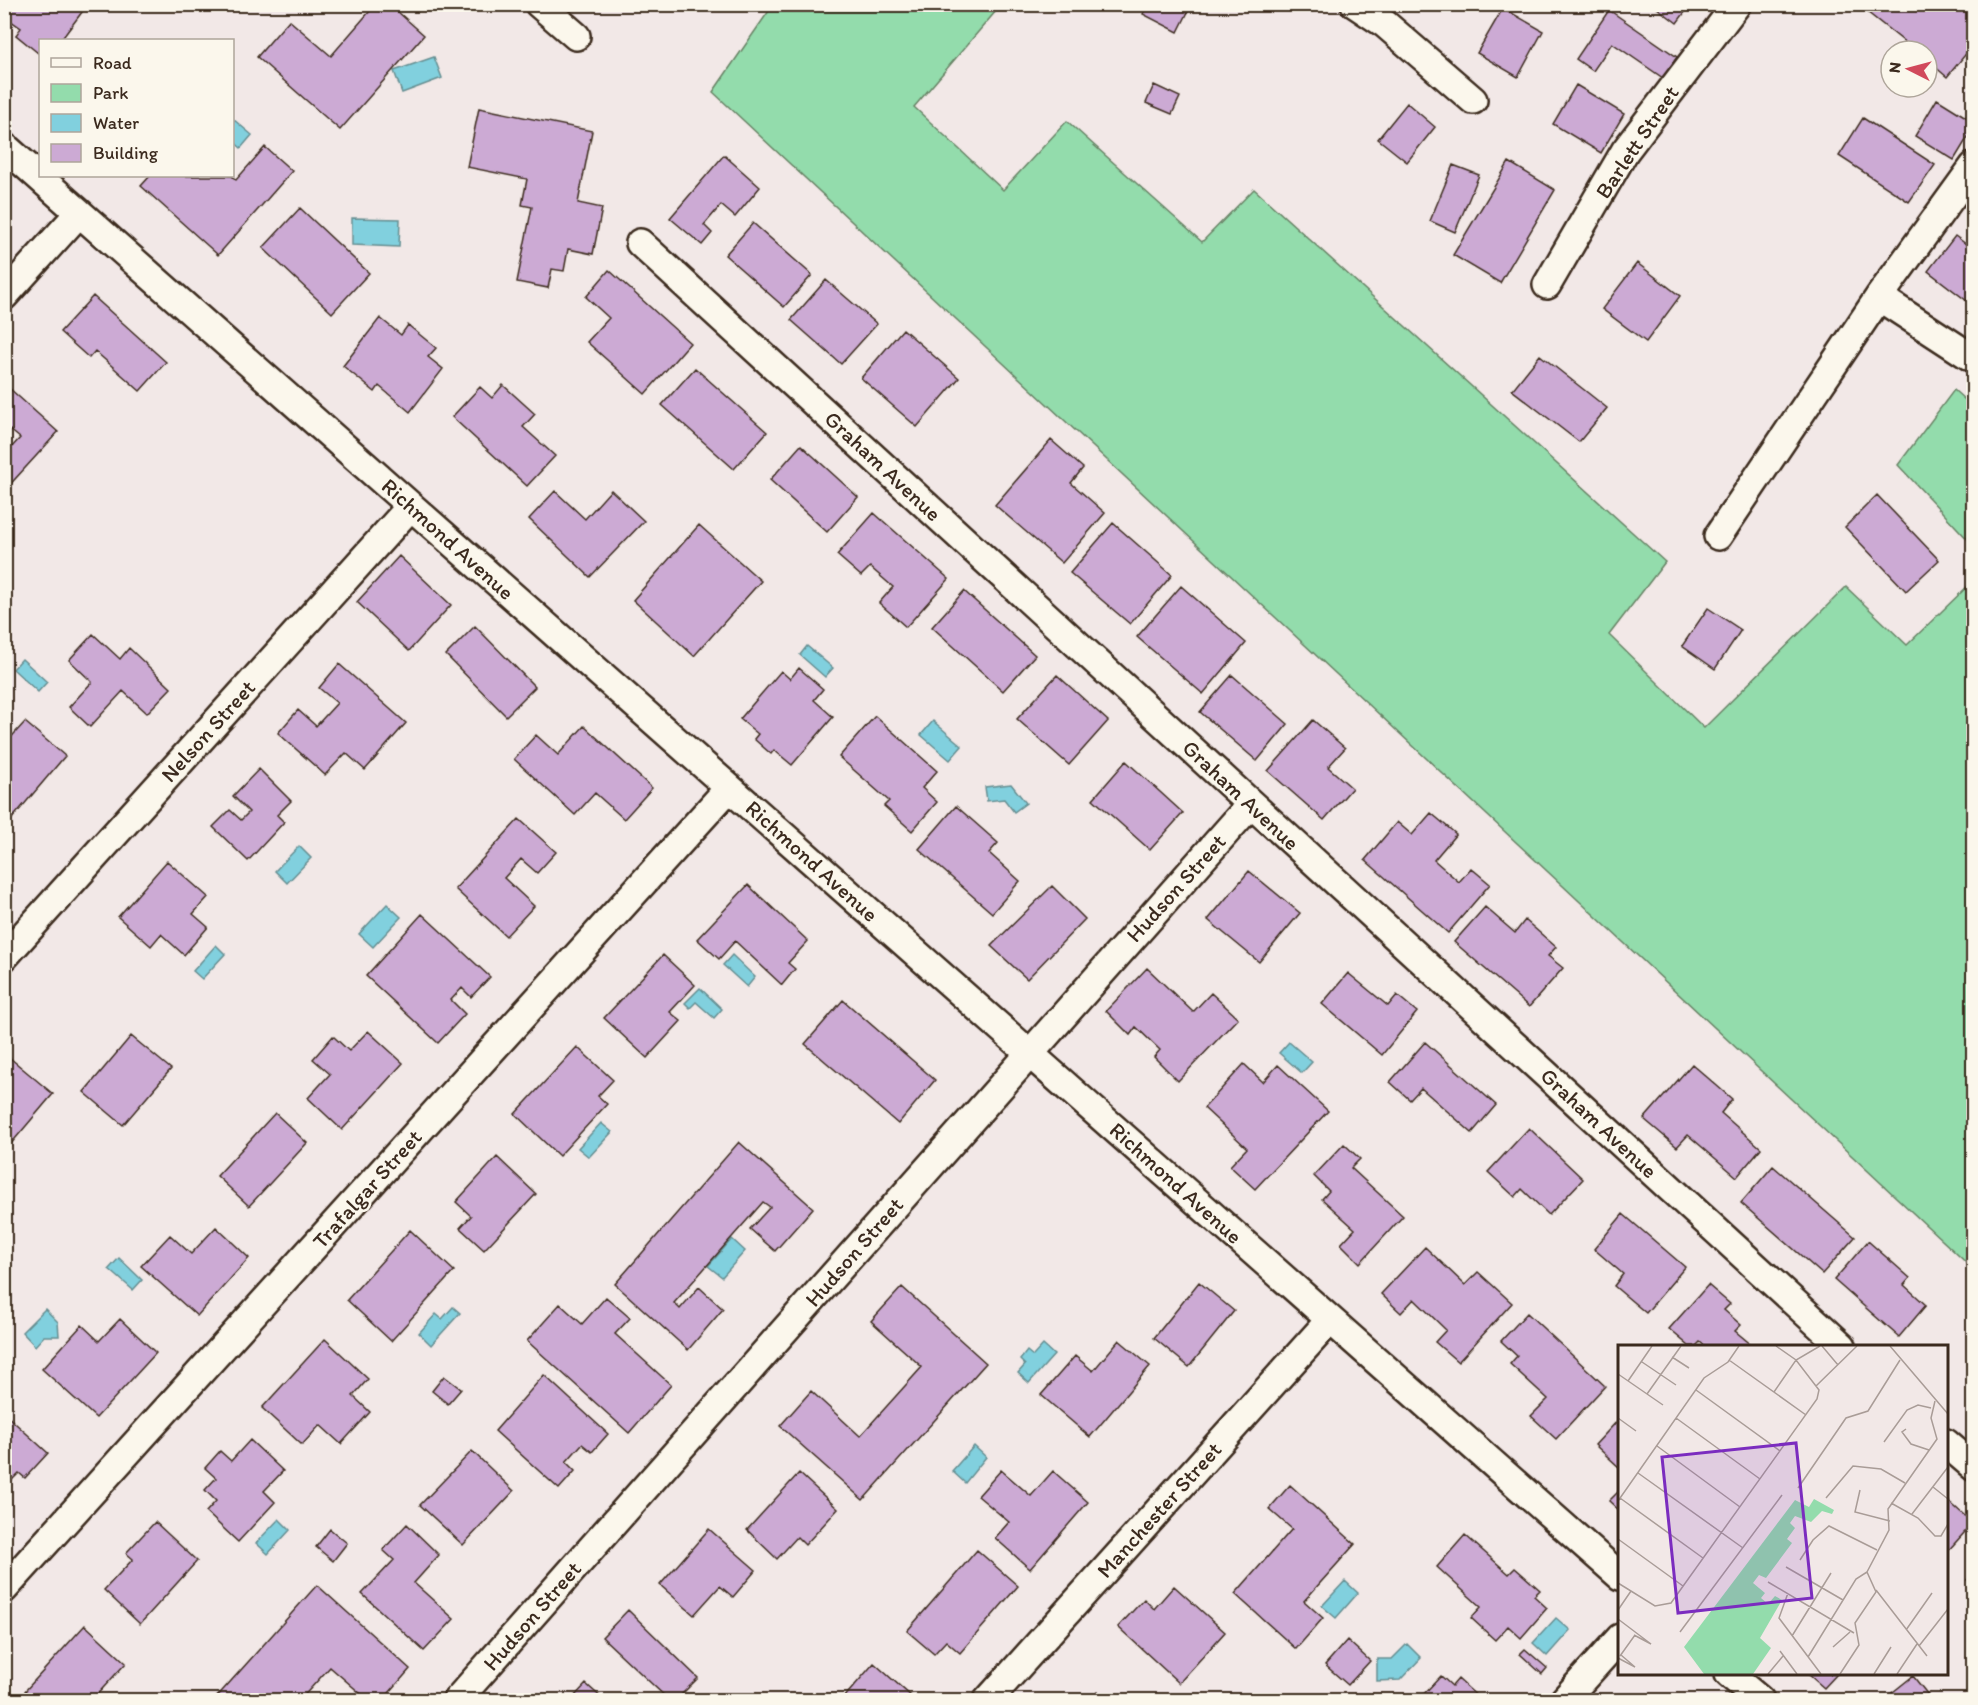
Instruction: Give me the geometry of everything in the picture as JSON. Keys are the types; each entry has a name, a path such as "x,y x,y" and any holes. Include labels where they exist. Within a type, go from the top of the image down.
{"street":[{"path":"539,4 576,36"},
{"path":"1355,4 1385,24 1473,100"},
{"name":"Barlett Street","path":"1547,285 1625,151 1737,4"},
{"name":"Richmond Avenue","path":"4,146 1618,1574"},
{"path":"1718,536 1879,297 1974,166"},
{"path":"4,296 79,213"},
{"name":"Graham Avenue","path":"640,243 1840,1345"},
{"path":"1879,297 1974,359"},
{"name":"Nelson Street","path":"4,957 411,506"},
{"name":"Trafalgar Street","path":"4,1589 729,788"},
{"name":"Hudson Street","path":"457,1701 1251,804"},
{"name":"Manchester Street","path":"988,1701 1330,1320"},
{"path":"1948,1444 1974,1467"},
{"path":"1564,1701 1618,1640"},
{"path":"1730,1675 1760,1701"}],"green space":[{"path":"773,5 989,5 996,11 914,107 1003,190 1067,121 1202,242 1254,189 1665,562 1609,635 1704,728 1846,587 1907,645 1973,581 1973,1269 713,92"},
{"path":"1954,390 1973,407 1973,545 1898,465"}],"water":[{"path":"434,57 442,78 402,93 394,71"},
{"path":"234,120 252,135 241,148 234,142"},
{"path":"352,218 400,219 399,247 352,245"},
{"path":"807,646 833,668 825,677 800,655"},
{"path":"22,659 47,682 38,692 13,669"},
{"path":"933,721 962,746 950,760 921,735"},
{"path":"1011,784 1026,803 1014,812 1004,799 987,801 985,787"},
{"path":"299,846 311,858 287,883 275,871"},
{"path":"387,904 401,917 373,947 359,934"},
{"path":"216,945 225,954 202,979 193,971"},
{"path":"732,955 755,977 747,987 723,965"},
{"path":"700,988 722,1009 714,1018 696,1002 690,1008 685,1003"},
{"path":"1289,1042 1312,1062 1302,1073 1279,1053"},
{"path":"601,1123 612,1132 589,1157 578,1148"},
{"path":"732,1239 745,1251 722,1277 708,1266"},
{"path":"119,1258 142,1280 133,1290 109,1269"},
{"path":"453,1307 460,1313 431,1345 419,1333 436,1314 442,1319"},
{"path":"45,1309 58,1322 59,1336 44,1336 35,1346 22,1332"},
{"path":"1043,1345 1054,1355 1029,1383 1018,1373 1025,1365 1020,1360 1027,1351 1033,1356"},
{"path":"974,1446 986,1457 965,1483 952,1471"},
{"path":"279,1519 290,1530 268,1554 256,1543"},
{"path":"1345,1581 1358,1593 1336,1618 1322,1606"},
{"path":"1556,1618 1570,1630 1547,1656 1533,1643"},
{"path":"1407,1644 1421,1658 1400,1680 1377,1681 1377,1659 1392,1659"}],"building":[{"path":"4,4 73,4 82,12 62,39 39,39 38,53 16,35 21,28 4,16"},
{"path":"376,4 389,4 424,35 340,130 257,57 289,20 331,56"},
{"path":"1148,4 1192,4 1178,32 1143,14"},
{"path":"1652,4 1691,4 1677,23"},
{"path":"1857,4 1974,4 1974,44 1947,77 1939,70 1939,39 1901,39"},
{"path":"1503,8 1543,31 1518,77 1477,53"},
{"path":"1609,10 1677,57 1663,78 1612,43 1593,71 1576,59"},
{"path":"1154,85 1180,97 1172,114 1146,103"},
{"path":"1576,85 1624,114 1601,153 1553,124"},
{"path":"1937,99 1974,122 1974,127 1954,160 1915,136"},
{"path":"1407,103 1435,127 1407,162 1378,139"},
{"path":"479,108 592,131 578,203 602,208 593,254 568,249 564,271 552,269 548,288 517,282 532,207 522,205 527,179 467,167"},
{"path":"1863,118 1935,165 1909,202 1839,156"},
{"path":"265,147 292,171 218,255 141,186 149,177 233,177 236,180"},
{"path":"724,155 760,187 735,217 721,205 704,225 712,233 702,245 670,218"},
{"path":"1509,162 1555,190 1500,283 1453,255"},
{"path":"1453,165 1479,175 1455,232 1430,221"},
{"path":"300,208 369,273 332,313 263,248"},
{"path":"753,223 812,275 784,307 725,255"},
{"path":"1955,236 1974,250 1974,301 1971,304 1928,271"},
{"path":"1637,263 1680,296 1646,342 1602,309"},
{"path":"609,270 690,343 645,394 587,342 609,318 586,297"},
{"path":"826,280 877,324 841,364 791,320"},
{"path":"93,296 166,362 140,391 95,351 89,358 60,332"},
{"path":"380,318 401,335 408,325 436,348 428,357 443,369 410,412 379,386 375,392 343,366"},
{"path":"903,329 959,378 917,427 861,378"},
{"path":"1540,355 1607,408 1579,442 1512,390"},
{"path":"695,368 767,432 734,469 662,405"},
{"path":"503,385 535,414 523,427 555,456 527,486 452,417 480,387 492,398"},
{"path":"9,388 58,432 4,491 4,444 10,449 20,438 4,425 4,393"},
{"path":"1051,440 1083,468 1071,483 1105,513 1062,563 995,505"},
{"path":"801,445 858,497 827,532 770,480"},
{"path":"611,490 644,521 590,577 529,519 555,491 585,519"},
{"path":"1877,495 1939,560 1906,591 1845,527"},
{"path":"874,513 949,579 906,627 879,603 893,587 870,567 861,576 837,555"},
{"path":"1113,523 1172,575 1130,624 1070,573"},
{"path":"699,525 761,581 694,656 633,600"},
{"path":"399,556 451,605 409,651 357,602"},
{"path":"1181,586 1246,643 1203,694 1137,637"},
{"path":"964,591 1035,655 1003,691 932,627"},
{"path":"1708,608 1741,630 1715,669 1682,646"},
{"path":"475,626 535,687 506,716 446,655"},
{"path":"93,634 120,659 129,648 171,688 147,713 123,691 90,727 69,707 92,682 69,660"},
{"path":"339,664 406,723 365,770 346,753 325,775 278,733 298,710 316,726 337,703 319,688"},
{"path":"799,668 823,689 814,700 833,717 792,765 774,750 771,754 754,739 758,734 740,719 781,671 790,679"},
{"path":"1057,675 1108,721 1069,765 1017,719"},
{"path":"1232,675 1288,724 1257,761 1200,712"},
{"path":"875,716 937,771 922,788 937,802 912,831 884,806 889,801 839,757"},
{"path":"1313,720 1345,748 1328,767 1352,788 1324,820 1268,771"},
{"path":"25,722 65,756 5,827 4,745"},
{"path":"584,726 652,788 624,819 595,793 575,815 514,759 536,735 558,755"},
{"path":"1126,761 1183,813 1150,850 1093,799"},
{"path":"259,769 291,801 277,815 284,822 248,861 213,827 230,810 241,820 249,812 233,796"},
{"path":"956,806 998,843 989,853 1020,881 992,913 919,849"},
{"path":"1431,813 1456,834 1434,860 1459,882 1471,868 1490,884 1448,933 1365,860 1397,822 1412,835"},
{"path":"519,819 556,852 537,873 521,859 504,878 534,906 506,936 455,889"},
{"path":"167,861 208,897 193,914 208,927 184,955 161,934 151,946 118,917"},
{"path":"1249,871 1300,913 1259,962 1208,920"},
{"path":"748,885 808,941 788,963 795,969 782,985 735,941 719,959 697,939"},
{"path":"1052,886 1085,919 1027,979 991,946"},
{"path":"1485,907 1515,933 1525,920 1556,947 1548,956 1563,968 1529,1007 1454,942"},
{"path":"422,914 490,977 471,997 462,988 451,1000 465,1014 438,1043 366,976"},
{"path":"663,955 695,985 670,1012 681,1021 647,1058 604,1018"},
{"path":"1147,968 1193,1012 1211,993 1238,1018 1178,1081 1154,1057 1160,1050 1136,1027 1130,1035 1106,1011"},
{"path":"1348,973 1388,1006 1397,995 1417,1012 1382,1055 1322,1004"},
{"path":"843,1000 935,1080 898,1124 805,1044"},
{"path":"368,1031 403,1063 342,1130 308,1098 330,1074 313,1059 333,1036 349,1051"},
{"path":"131,1036 171,1069 123,1125 84,1092"},
{"path":"1425,1042 1496,1105 1472,1133 1421,1088 1410,1100 1390,1082"},
{"path":"577,1047 613,1080 598,1096 607,1104 559,1156 515,1114"},
{"path":"4,1053 53,1094 4,1152"},
{"path":"1244,1064 1263,1082 1278,1065 1328,1111 1255,1189 1230,1166 1247,1148 1204,1108"},
{"path":"1692,1064 1732,1099 1721,1113 1761,1148 1737,1177 1688,1135 1677,1147 1644,1119"},
{"path":"275,1113 307,1143 249,1206 217,1176"},
{"path":"1529,1128 1583,1179 1549,1215 1522,1189 1515,1197 1488,1172"},
{"path":"739,1142 813,1208 775,1251 750,1229 770,1207 763,1202 674,1303 680,1309 699,1287 723,1309 688,1350 615,1284"},
{"path":"1344,1144 1360,1159 1351,1168 1403,1216 1360,1263 1341,1244 1355,1229 1322,1199 1329,1191 1314,1176"},
{"path":"497,1157 536,1194 484,1250 460,1228 471,1216 456,1202"},
{"path":"1773,1166 1855,1237 1822,1274 1741,1203"},
{"path":"1623,1214 1685,1267 1646,1313 1614,1286 1623,1274 1594,1249"},
{"path":"216,1227 249,1258 197,1316 141,1266 170,1235 191,1254"},
{"path":"410,1230 454,1271 391,1341 347,1300"},
{"path":"1868,1241 1910,1278 1904,1285 1926,1305 1899,1337 1834,1280"},
{"path":"1425,1247 1465,1285 1478,1272 1512,1303 1458,1362 1435,1342 1446,1330 1414,1299 1401,1313 1381,1294"},
{"path":"1199,1282 1234,1311 1189,1367 1154,1338"},
{"path":"1708,1285 1730,1304 1724,1310 1741,1325 1735,1331 1752,1345 1704,1345 1700,1342 1697,1345 1688,1345 1669,1329"},
{"path":"902,1287 986,1363 863,1500 780,1426 811,1391 860,1436 922,1367 871,1321"},
{"path":"606,1297 630,1318 615,1334 671,1385 629,1433 527,1341 560,1304 582,1324"},
{"path":"1527,1313 1605,1386 1556,1439 1531,1416 1548,1399 1510,1364 1517,1356 1501,1341"},
{"path":"120,1319 156,1353 96,1418 42,1369 82,1325 99,1341"},
{"path":"325,1339 368,1379 353,1396 370,1412 341,1444 320,1425 302,1445 262,1408"},
{"path":"1119,1340 1150,1366 1090,1437 1041,1395 1075,1356 1093,1371"},
{"path":"544,1375 608,1434 592,1452 582,1444 566,1462 575,1471 559,1489 495,1431"},
{"path":"444,1376 461,1389 448,1404 432,1391"},
{"path":"5,1414 48,1453 25,1478 19,1473 4,1488"},
{"path":"1618,1420 1618,1466 1595,1445"},
{"path":"250,1440 283,1471 264,1491 275,1502 238,1542 206,1512 216,1501 205,1490 216,1478 205,1468 220,1451 231,1461"},
{"path":"472,1451 514,1491 463,1545 420,1505"},
{"path":"1001,1470 1031,1496 1053,1471 1088,1502 1030,1569 995,1538 1009,1522 978,1496"},
{"path":"799,1473 838,1509 805,1545 797,1537 777,1559 747,1530"},
{"path":"1290,1485 1355,1544 1304,1601 1323,1618 1296,1649 1235,1594 1292,1529 1269,1509"},
{"path":"1618,1492 1618,1509 1609,1501"},
{"path":"1948,1501 1973,1523 1948,1551"},
{"path":"155,1522 197,1561 140,1624 104,1590 133,1559 126,1553"},
{"path":"407,1524 439,1555 414,1583 454,1619 424,1651 362,1594 394,1560 383,1550"},
{"path":"330,1529 347,1543 333,1561 316,1547"},
{"path":"709,1529 756,1570 733,1597 720,1586 694,1615 660,1585"},
{"path":"1465,1535 1509,1574 1515,1568 1540,1590 1534,1596 1547,1608 1521,1638 1508,1626 1495,1640 1471,1618 1481,1607 1437,1567"},
{"path":"977,1550 1018,1586 960,1653 946,1641 934,1654 907,1631"},
{"path":"1974,1572 1974,1586 1967,1580"},
{"path":"317,1585 410,1669 383,1700 368,1700 330,1667 300,1700 214,1700"},
{"path":"1174,1586 1225,1632 1179,1683 1118,1627 1144,1599 1154,1609"},
{"path":"628,1610 698,1678 676,1700 669,1700 602,1637"},
{"path":"85,1625 126,1663 92,1700 36,1700 25,1691"},
{"path":"1347,1640 1370,1661 1348,1685 1325,1665"},
{"path":"1525,1649 1547,1668 1542,1674 1520,1654"},
{"path":"874,1663 912,1697 910,1700 842,1700"},
{"path":"1809,1675 1836,1675 1824,1688"},
{"path":"1441,1676 1452,1686 1458,1679 1480,1699 1418,1700"},
{"path":"1913,1676 1932,1700 1883,1700"},
{"path":"586,1684 604,1700 571,1700"},
{"path":"1098,1692 1107,1700 1090,1700"}]}
